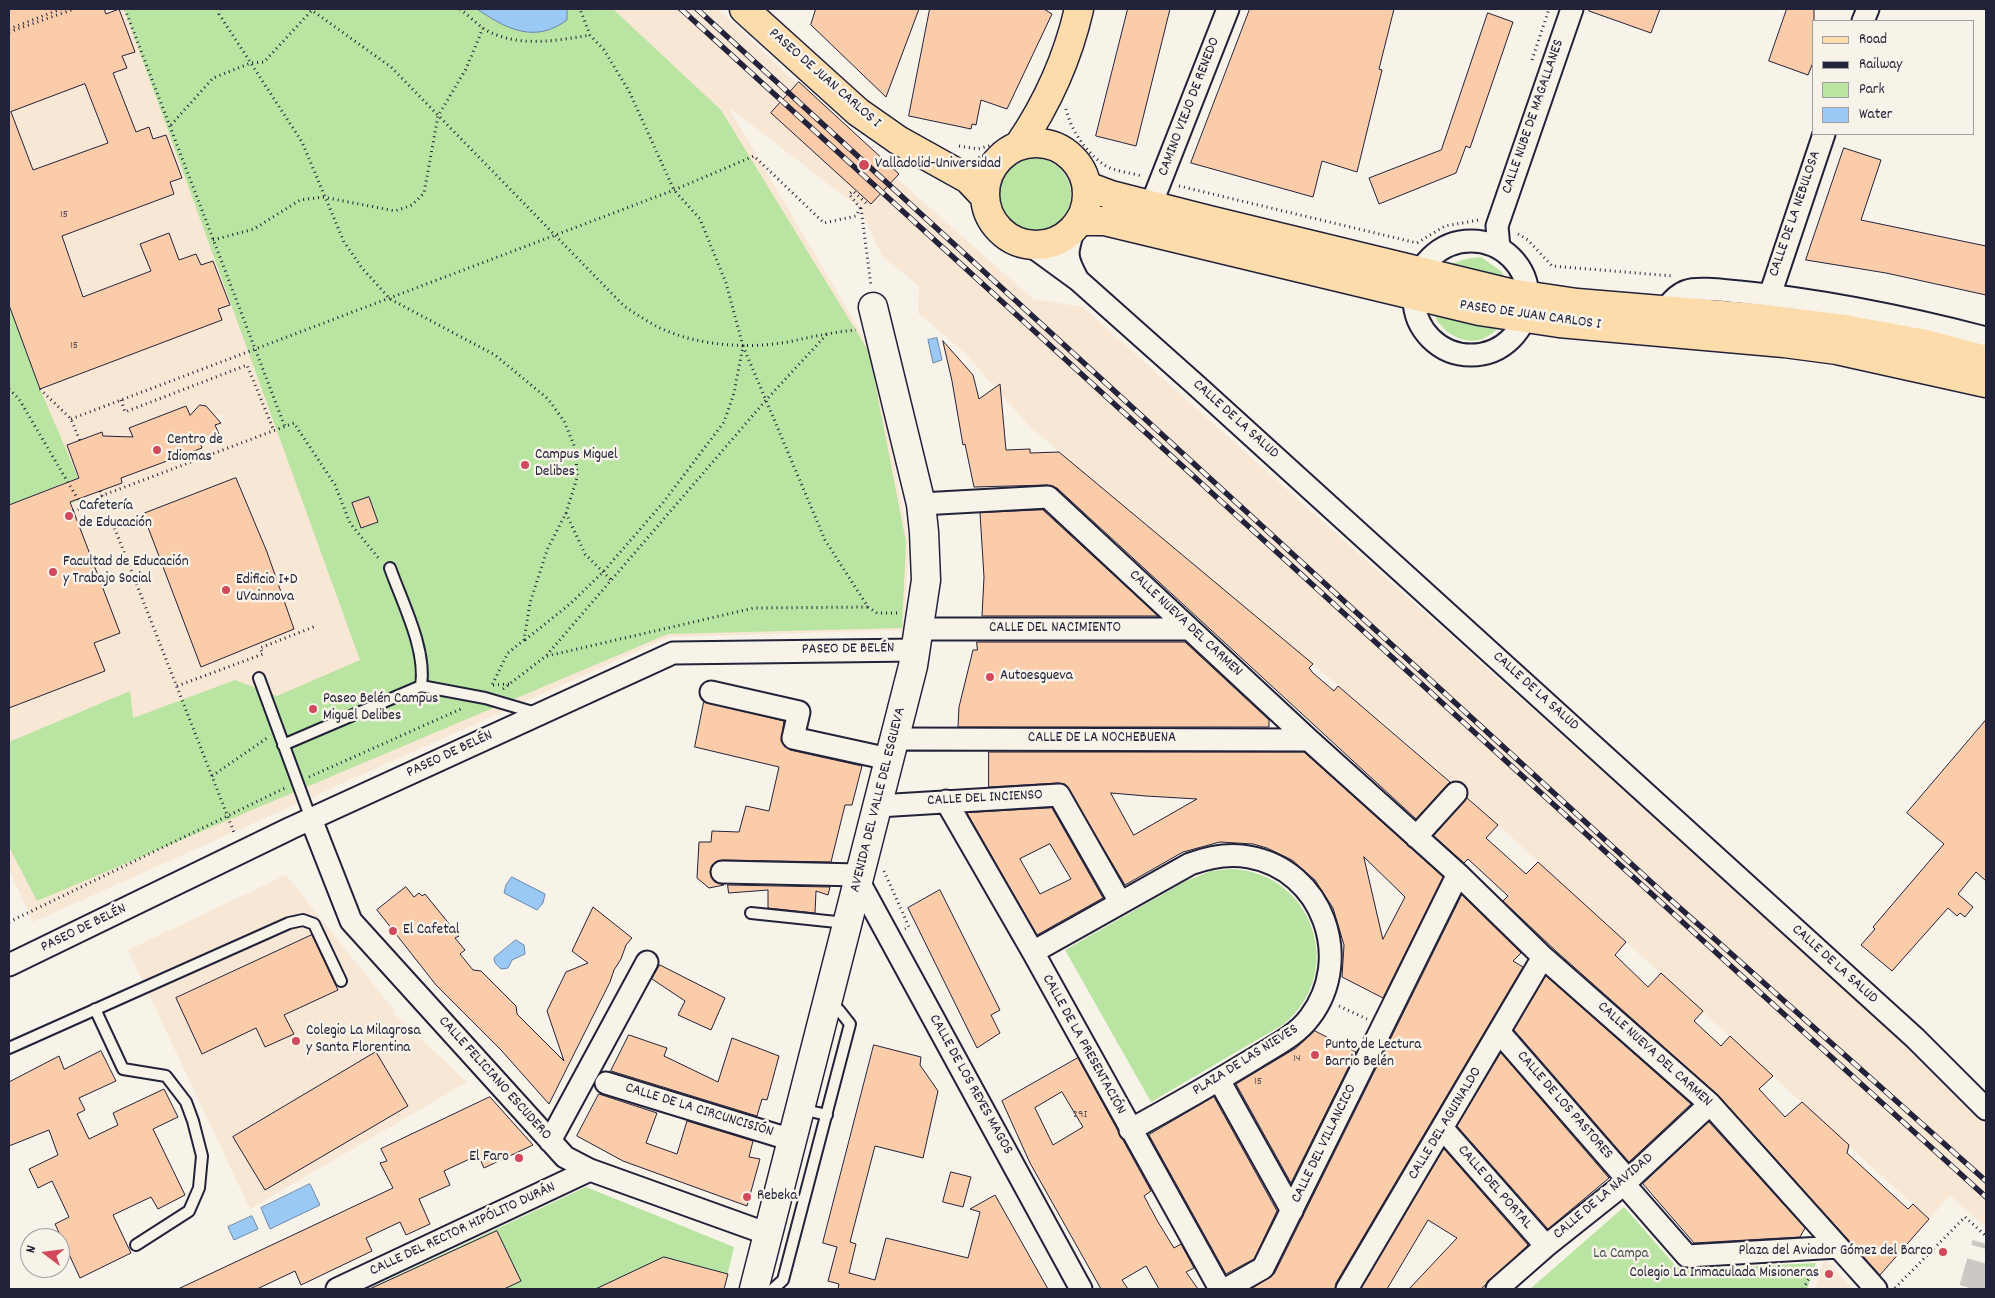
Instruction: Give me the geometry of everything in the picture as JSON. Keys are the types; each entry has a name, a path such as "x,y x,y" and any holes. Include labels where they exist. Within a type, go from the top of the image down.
{"main road":[{"name":"PASEO DE JUAN CARLOS I","path":"744,9 858,112 898,140 942,152 972,164 1006,148"},
{"path":"1047,99 1054,129 1063,150 1079,165 1087,186 1086,204 1077,225 1060,240 1030,245 1011,238 995,225 986,207 985,197 989,173 1006,148 1047,99 1075,26 1079,9"},
{"path":"1006,148 1037,142 1063,150"},
{"name":"PASEO DE JUAN CARLOS I","path":"942,152 985,197"},
{"name":"PASEO DE JUAN CARLOS I","path":"1087,186 1417,284 1479,311 1527,307 1664,310 1757,318 1844,329 1926,344 1986,360"},
{"name":"PASEO DE JUAN CARLOS I","path":"1077,225 1104,221 1417,284"},
{"name":"PASEO DE JUAN CARLOS I","path":"1527,307 1828,349 1986,383"}],"street":[{"name":"CAMINO VIEJO DE RENEDO","path":"1150,205 1228,9"},
{"name":"CALLE NUBE DE MAGALLANES","path":"1499,248 1497,226 1572,9"},
{"name":"CALLE DE LA NEBULOSA","path":"1770,295 1824,135"},
{"name":"CALLE DE LA SALUD","path":"1077,225 1067,252 1070,266 1078,280"},
{"path":"1477,240 1499,248 1510,255 1521,268 1527,307 1516,335 1505,345 1488,354 1472,356 1449,352 1429,337 1419,322 1417,284 1430,258 1440,250 1452,244 1477,240 1497,226"},
{"name":"CALLE DE LA SALUD","path":"1030,245 1078,280 1475,638 1914,1038 1986,1109"},
{"path":"1664,310 1678,296 1688,290 1770,295 1917,320 1986,338"},
{"name":"AVENIDA DEL VALLE DEL ESGUEVA","path":"754,1289 847,923 867,874 878,806 892,749 913,631 926,580 921,504 876,317"},
{"name":"CALLE NUEVA DEL CARMEN","path":"921,504 1048,497 1309,740 1458,874 1543,957 1710,1104 1876,1289"},
{"name":"CALLE DEL NACIMIENTO","path":"913,631 1190,629"},
{"name":"PASEO DE BELÉN","path":"9,965 310,819 538,713 673,653 913,631"},
{"name":"CALLE DE LA NOCHEBUENA","path":"711,692 800,712 792,738 892,749 1309,740"},
{"path":"1416,836 1456,793"},
{"name":"CALLE DEL INCIENSO","path":"878,806 1059,795 1120,902"},
{"name":"CALLE DE LA PRESENTACIÓN","path":"946,801 1033,952 1130,1130 1220,1289"},
{"name":"CALLE FELICIANO ESCUDERO","path":"310,819 351,921 565,1157 590,1170 768,1234"},
{"name":"PLAZA DE LAS NIEVES","path":"1033,952 1190,864 1209,857 1250,856 1272,864 1291,876 1304,888 1318,906 1326,925 1332,948 1330,973 1322,998 1298,1031 1219,1080 1130,1130"},
{"path":"722,872 867,874"},
{"name":"CALLE DE LOS REYES MAGOS","path":"867,874 1081,1289"},
{"name":"CALLE DEL VILLANCICO","path":"1226,1289 1263,1268 1458,874"},
{"name":"CALLE DEL AGUINALDO","path":"1347,1289 1543,957"},
{"path":"550,1142 647,962"},
{"name":"CALLE DE LOS PASTORES","path":"1499,1032 1687,1256 1838,1247"},
{"path":"1219,1080 1292,1211"},
{"name":"CALLE DE LA CIRCUNCISIÓN","path":"606,1083 792,1140"},
{"path":"1961,1083 1986,1094"},
{"name":"CALLE DE LA NAVIDAD","path":"1497,1289 1546,1246 1626,1182 1710,1104"},
{"name":"CALLE DEL PORTAL","path":"1443,1129 1546,1246"},
{"name":"CALLE DEL RECTOR HIPÓLITO DURÁN","path":"337,1289 590,1170"}],"lane":[{"path":"390,568 418,648 423,671 421,686"},
{"path":"259,678 310,819"},
{"path":"283,745 421,686 485,698 538,713"},
{"path":"751,912 847,923"},
{"path":"9,1048 289,923 303,920 314,924 341,981"},
{"path":"773,1289 783,1280 850,1024 839,1010 826,1006"},
{"path":"95,1009 123,1069 166,1076 186,1102 202,1156 199,1188 189,1211 136,1245"},
{"path":"800,1109 826,1115"}],"path":[{"path":"9,30 61,9"},
{"path":"9,30 74,9"},
{"path":"125,9 285,427"},
{"path":"218,9 219,14 302,142 344,242 362,268 390,299 495,355 548,399 564,421 576,450 577,478 566,512 547,550 530,603 524,640"},
{"path":"171,126 213,78 252,63 264,62 312,9 391,67 552,235 624,306 661,328 700,340 743,346 787,342 829,332 876,317 860,208 849,194 853,191 866,203"},
{"path":"460,9 483,28 503,38 544,42 590,35"},
{"path":"580,9 590,35 604,50 630,91 674,190 700,219 726,283 743,346 825,540 868,607 876,613 913,631"},
{"path":"213,240 254,229 300,200 324,197 395,211 412,205 424,193 438,116 466,69 483,28"},
{"path":"942,152 978,150 996,145 1006,148"},
{"path":"71,419 674,190 754,156 824,223 856,216 860,208"},
{"path":"9,922 297,782 485,698 512,683 546,656 766,400 829,332"},
{"path":"485,698 508,653 570,604 603,572 662,504 724,422 734,392 743,346"},
{"path":"121,400 125,412 247,365 274,431"},
{"path":"9,389 19,399 83,508"},
{"path":"40,389 71,419 80,441"},
{"path":"242,852 100,494 294,423 335,484 350,523 366,545 390,568"},
{"path":"73,512 103,501"},
{"path":"566,512 585,554 612,581"},
{"path":"546,656 754,608 868,607"},
{"path":"176,686 262,654 260,648 316,626"},
{"path":"867,874 909,927"},
{"path":"1322,998 1383,1026"},
{"path":"1894,1289 1965,1216 1986,1236"}],"shaded area":[{"path":"104,9 119,9 106,14"},
{"name":"Campus Miguel Delibes","path":"119,9 718,9 894,176 1033,299 1083,307 1986,1115 1986,1228 1950,1195 1929,1219 1425,758 1031,428 964,352 918,313 919,286 882,256 860,208 728,107 872,351 909,542 904,630 669,637 33,922 9,870 9,708 13,706 9,694 9,654 29,701 105,671 94,643 120,633 62,484 9,505 9,305 40,388 222,320 218,309 230,305 213,261 201,265 196,254 83,297 62,236 174,194 170,182 182,178 166,135 153,139 149,128 33,170 10,112 126,69 122,56 135,52","holes":["200,405 206,406 212,417 222,414 224,421 215,425 219,434 204,440 196,431 202,448 115,464 122,483 86,496 67,445 102,432 110,454 118,436 135,444 130,428 186,406 193,423 196,408","237,478 267,552 294,629 201,667 144,514"]},
{"name":"Colegio La Milagrosa y Santa Florentina","path":"286,875 394,1010 393,1013 467,1082 250,1209 128,950"},
{"name":"Colegio La Inmaculada Misioneras","path":"1824,1259 1853,1289 1815,1289"}],"green space":[{"name":"Campus Miguel Delibes","path":"124,9 613,9 721,110 869,352 906,542 902,628 668,634 37,901 9,847 9,742 130,691 133,718 235,680 277,696 360,660"},
{"path":"1027,158 1041,158 1055,164 1065,174 1071,188 1071,202 1065,216 1055,226 1041,232 1027,232 1013,226 1003,216 997,202 997,188 1003,174 1013,164"},
{"path":"1481,257 1502,272 1507,283 1443,270 1461,260"},
{"path":"9,305 40,389 86,496 70,504 62,484 9,505"},
{"path":"1434,313 1500,327 1482,339 1465,340 1445,330"},
{"path":"1232,869 1260,875 1283,888 1301,906 1312,928 1317,953 1314,978 1303,1003 1284,1024 1151,1102 1065,950 1186,881 1211,871"},
{"path":"586,1187 734,1247 724,1289 368,1289"},
{"name":"La Campa","path":"1624,1207 1674,1264 1683,1270 1816,1263 1807,1289 1530,1289"}],"water":[{"path":"477,9 567,9 567,20 544,31 521,31 499,23"},
{"path":"937,338 942,360 933,363 928,340"},
{"path":"512,877 545,894 543,903 537,910 504,893 506,885"},
{"path":"516,940 524,945 525,954 512,960 508,968 501,969 495,963 494,958"},
{"path":"310,1184 320,1205 270,1229 261,1208"},
{"path":"252,1216 258,1229 234,1240 228,1227"}],"building":[{"path":"9,9 104,9 106,14 119,9 135,52 122,56 127,68 113,73 136,132 149,127 153,139 166,135 182,178 170,182 174,194 62,236 83,297 151,271 140,244 169,233 179,260 196,254 201,265 213,261 230,305 218,309 222,320 40,389 9,305","holes":["85,84 108,143 33,170 11,112"]},
{"path":"816,9 919,9 886,97 811,25"},
{"path":"930,9 1044,9 1052,14 1007,109 981,100 976,125 972,124 971,129 909,116"},
{"path":"1128,9 1170,9 1136,146 1096,136"},
{"path":"1250,9 1394,9 1379,69 1382,70 1357,172 1322,161 1313,197 1191,163"},
{"path":"1589,9 1660,9 1651,33 1589,11"},
{"path":"1787,9 1814,9 1814,20 1812,20 1812,65 1808,75 1769,61"},
{"path":"1488,13 1513,22 1470,148 1466,146 1456,173 1379,204 1369,178 1441,150"},
{"path":"799,82 899,174 871,204 771,113"},
{"path":"1844,148 1881,160 1861,220 1986,246 1986,295 1886,273 1806,260"},
{"path":"943,341 973,375 979,399 1000,384 1006,450 1030,449 1030,453 1059,452 1313,664 1309,668 1334,691 1338,686 1450,782 1416,819 1057,488 1047,485 974,487 965,444 963,445"},
{"name":"Facultad de Educación y Trabajo Social","path":"200,405 206,406 221,423 215,425 219,434 200,442 202,448 121,478 122,483 70,502 120,633 94,643 105,671 9,708 9,505 79,478 67,445 102,432 103,436 133,437 129,428 186,406 190,415"},
{"name":"Edificio I+D UVainnova","path":"236,478 267,552 294,629 201,667 143,514"},
{"path":"369,497 378,522 361,528 352,503"},
{"path":"1043,510 1158,616 982,616 984,577 980,513"},
{"path":"977,642 1185,642 1269,720 1269,727 958,727 959,707 973,650 977,650"},
{"path":"704,702 784,721 781,741 790,750 862,766 852,805 845,805 831,862 722,860 712,865 710,872 715,882 724,885 709,888 697,878 699,842 711,842 712,831 739,832 746,806 769,811 779,767 695,747"},
{"path":"1986,720 1986,881 1976,872 1958,894 1973,907 1965,917 1960,913 1957,916 1948,908 1892,971 1861,945 1875,929 1873,927 1944,844 1907,813"},
{"path":"989,752 1304,752 1443,877 1383,998 1342,977 1344,945 1333,908 1315,880 1292,860 1267,848 1253,844 1220,842 1183,852 1125,885 1065,784 989,787","holes":["1111,793 1146,796 1197,799 1134,835","1364,857 1405,897 1383,939"]},
{"path":"1467,798 1498,825 1486,838 1526,874 1538,862 1626,942 1615,955 1648,987 1661,973 1703,1011 1694,1021 1721,1046 1730,1036 1773,1076 1759,1089 1785,1117 1802,1102 1849,1145 1847,1153 1908,1209 1913,1204 1929,1219 1880,1275 1718,1095 1557,952 1503,901 1508,896 1468,859 1464,863 1434,836"},
{"path":"1052,808 1103,898 1037,935 967,813","holes":["1050,844 1071,879 1040,894 1020,859"]},
{"path":"728,885 830,887 828,895 816,891 815,913 768,908 768,890 729,893"},
{"path":"406,887 414,897 419,893 422,896 425,894 459,936 455,938 465,950 460,954 473,970 481,971 516,1006 517,1014 564,1061 547,1011 566,972 588,963 572,951 593,907 632,938 626,945 610,982 549,1104 501,1050 436,985 377,910"},
{"path":"940,890 1000,1010 991,1015 1000,1033 977,1048 908,908"},
{"path":"1462,895 1521,953 1513,961 1523,967 1336,1283 1335,1289 1251,1289 1274,1274"},
{"path":"312,935 338,990 284,1015 294,1034 265,1047 256,1028 202,1054 176,998"},
{"path":"660,965 725,998 711,1030 678,1015 685,1001 652,979"},
{"path":"1546,976 1691,1104 1629,1162 1514,1030"},
{"path":"1315,1031 1356,1052 1291,1183 1236,1084 1296,1048"},
{"path":"629,1035 667,1048 664,1056 718,1082 732,1038 779,1056 767,1100 762,1099 757,1116 611,1071"},
{"path":"874,1045 921,1057 920,1065 938,1091 923,1158 875,1146 850,1242 856,1244 849,1273 875,1280 886,1238 968,1258 980,1212 970,1209 995,1195 1048,1289 838,1289 839,1284 828,1281 837,1247 823,1243"},
{"path":"101,1051 116,1081 79,1098 85,1110 77,1114 89,1139 118,1125 113,1113 164,1089 178,1117 153,1129 185,1195 158,1209 151,1197 113,1215 131,1253 80,1278 70,1256 70,1228 57,1228 55,1224 69,1217 52,1181 38,1188 29,1169 58,1155 49,1130 9,1146 9,1082 59,1056 64,1069"},
{"path":"376,1052 408,1106 265,1190 233,1137"},
{"path":"1501,1053 1609,1178 1548,1229 1457,1126"},
{"path":"1078,1058 1151,1191 1144,1196 1158,1222 1174,1248 1181,1244 1194,1268 1186,1272 1198,1289 1159,1289 1146,1266 1122,1280 1128,1289 1101,1289 1030,1163 1002,1101","holes":["1062,1092 1083,1127 1053,1145 1035,1108"]},
{"path":"599,1094 657,1113 646,1143 677,1154 687,1121 753,1141 749,1157 760,1159 747,1206 623,1161 577,1136"},
{"path":"490,1097 533,1145 484,1168 478,1155 444,1171 450,1185 419,1199 430,1224 406,1235 400,1222 366,1238 372,1251 301,1285 295,1271 257,1289 178,1289 393,1188 380,1163 387,1161 381,1149"},
{"path":"1214,1097 1277,1211 1254,1259 1226,1274 1149,1135"},
{"path":"1709,1122 1805,1228 1800,1237 1694,1243 1643,1184"},
{"path":"1444,1149 1528,1245 1481,1289 1409,1289 1457,1238 1428,1220 1387,1289 1361,1289"},
{"path":"951,1172 971,1177 963,1207 943,1202"},
{"path":"497,1231 521,1281 504,1289 370,1289"},
{"path":"664,1257 728,1274 724,1289 596,1289"}],"tunnel":[{"path":"1973,1289 1986,1244"}],"railway":[{"path":"681,9 1986,1197"},
{"path":"697,9 1662,892 1986,1181"}],"place":[{"name":"Valladolid-Universidad","path":"864,165"},
{"name":"Centro de Idiomas","path":"157,450"},
{"name":"Campus Miguel Delibes","path":"525,465"},
{"name":"Cafetería de Educación","path":"69,516"},
{"name":"Facultad de Educación y Trabajo Social","path":"53,572"},
{"name":"Edificio I+D UVainnova","path":"226,590"},
{"name":"Autoesgueva","path":"990,677"},
{"name":"Paseo Belén Campus Miguel Delibes","path":"313,709"},
{"name":"El Cafetal","path":"393,931"},
{"name":"Colegio La Milagrosa y Santa Florentina","path":"296,1041"},
{"name":"Punto de Lectura Barrio Belén","path":"1315,1055"},
{"name":"El Faro","path":"519,1158"},
{"name":"Rebeka","path":"747,1197"},
{"name":"Plaza del Aviador Gómez del Barco","path":"1943,1252"},
{"name":"Colegio La Inmaculada Misioneras","path":"1829,1274"}]}
